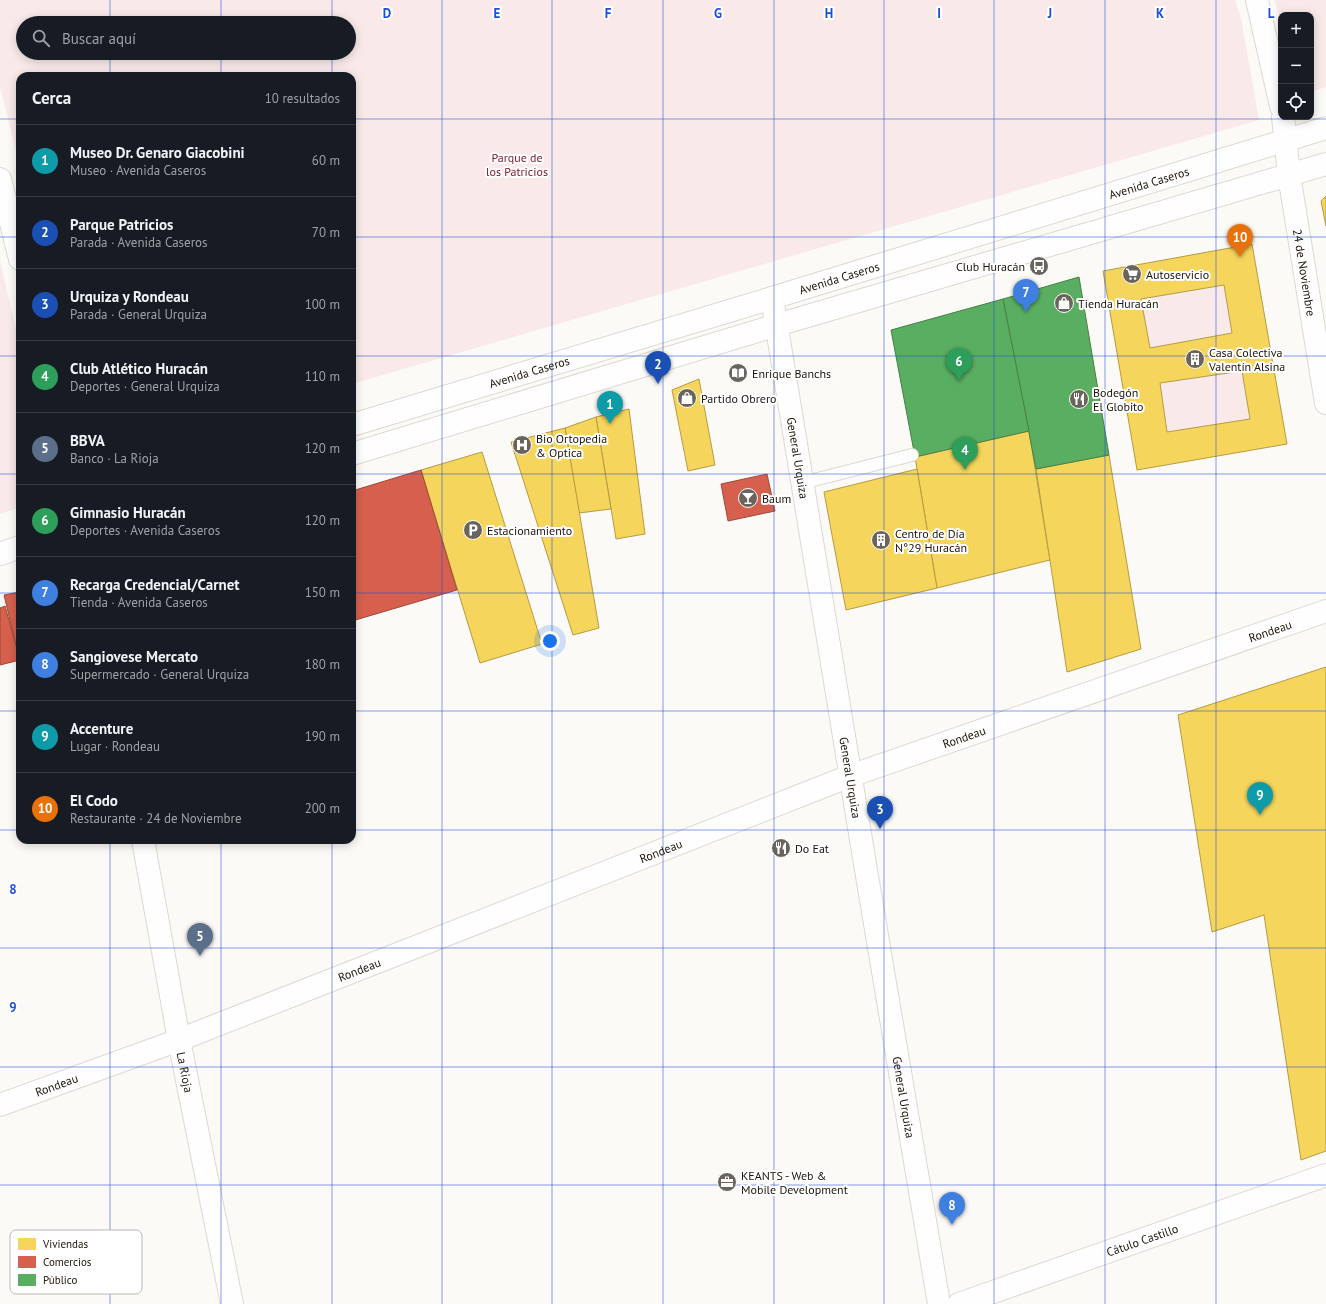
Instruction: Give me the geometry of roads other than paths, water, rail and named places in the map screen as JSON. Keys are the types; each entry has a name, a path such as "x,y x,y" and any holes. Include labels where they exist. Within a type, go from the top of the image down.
{"street":[{"path":"1257,0 1278,93"},
{"name":"24 de Noviembre","path":"1284,120 1287,140 1289,175 1326,403"},
{"name":"Avenida Caseros","path":"356,423 772,298 1326,128"},
{"path":"356,453 777,325 1326,164"},
{"path":"0,179 16,243"},
{"name":"General Urquiza","path":"772,298 850,776 939,1304"},
{"path":"0,554 16,548"},
{"name":"Rondeau","path":"0,1105 179,1040 850,776 1326,611"},
{"name":"La Rioja","path":"144,844 179,1040 232,1304"},
{"name":"Cátulo Castillo","path":"959,1304 1326,1175"}],"lane":[{"path":"802,483 912,455"}],"place":[{"name":"El Codo","path":"1240,257"},
{"name":"Club Huracán","path":"1039,266"},
{"name":"Autoservicio","path":"1132,274"},
{"name":"Tienda Huracán","path":"1064,303"},
{"name":"Recarga Credencial/Carnet","path":"1026,312"},
{"name":"Casa Colectiva Valentín Alsina","path":"1195,359"},
{"name":"Enrique Banchs","path":"738,373"},
{"name":"Gimnasio Huracán","path":"959,381"},
{"name":"Parque Patricios","path":"658,384"},
{"name":"Partido Obrero","path":"687,398"},
{"name":"Bodegón El Globito","path":"1079,399"},
{"name":"Museo Dr. Genaro Giacobini","path":"610,424"},
{"name":"Bio Ortopedia & Optica","path":"522,445"},
{"name":"Club Atlético Huracán","path":"965,470"},
{"name":"Baum","path":"748,498"},
{"name":"Estacionamiento","path":"473,530"},
{"name":"Centro de Día N°29 Huracán","path":"881,540"},
{"name":"Accenture","path":"1260,815"},
{"name":"Urquiza y Rondeau","path":"880,829"},
{"name":"Do Eat","path":"781,848"},
{"name":"BBVA","path":"200,956"},
{"name":"KEANTS - Web & Mobile Development","path":"727,1182"},
{"name":"Sangiovese Mercato","path":"952,1225"}],"park label":[{"name":"Parque de los Patricios","path":"517,164"}]}
